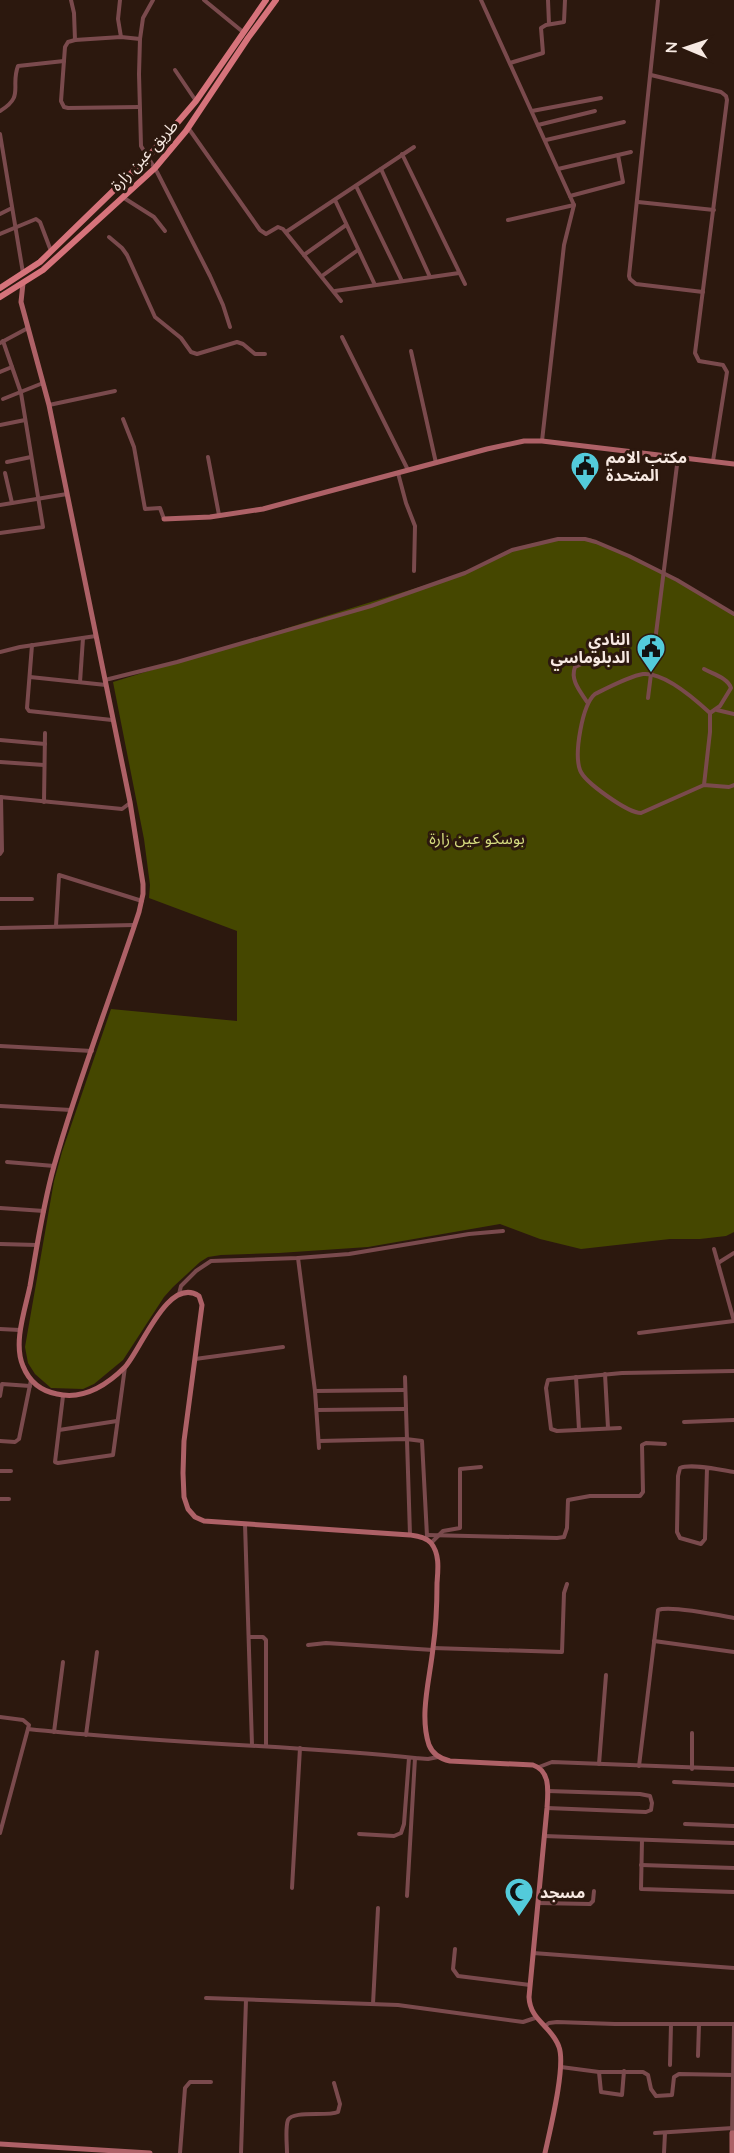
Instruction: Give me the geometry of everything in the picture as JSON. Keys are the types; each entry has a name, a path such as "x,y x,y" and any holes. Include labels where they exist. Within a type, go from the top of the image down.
{"main road":[{"name":"طريق عين زارة","path":"0,288 23,274 51,251 148,157 196,101 266,0"},
{"name":"طريق عين زارة","path":"2,296 43,270 155,168 188,128 276,0"},
{"path":"123,183 129,185 131,192"},
{"path":"23,283 21,302 49,405 68,494 130,802 143,884 142,901 135,925 54,1166 22,1330 21,1360 31,1383 41,1388 63,1396 76,1396 93,1390 125,1366 159,1313 179,1294 194,1293 201,1300 184,1441 183,1479 186,1504 190,1513 198,1519 410,1535 428,1539 436,1553 438,1570 433,1649 427,1696 429,1745 438,1756 450,1761 526,1764 538,1767 546,1776 547,1808 530,1985 530,2007 535,2018 554,2035 560,2049 561,2067 545,2153"},
{"path":"2,296 14,295 21,302"},
{"path":"164,519 263,509 516,442 542,441 734,464"},
{"path":"732,2153 733,2131"},
{"path":"0,2144 68,2151 150,2153"}],"street":[{"path":"71,0 75,40"},
{"path":"120,0 118,19 121,37"},
{"path":"153,0 143,18 140,39 141,143 210,276 230,327"},
{"path":"204,0 243,32"},
{"path":"480,0 574,205 564,245 542,441"},
{"path":"548,0 549,24"},
{"path":"510,63 543,53 541,28 549,24 564,22 565,0"},
{"path":"658,0 630,279 636,284 703,292"},
{"path":"139,107 64,107 61,101 66,44 75,40 121,37 140,39"},
{"path":"0,111 11,104 15,98 18,66 64,61"},
{"path":"176,70 196,101"},
{"path":"651,75 718,91 726,96 727,104 696,357 703,363 723,365 727,372 712,461"},
{"path":"532,111 601,98"},
{"path":"538,125 595,111"},
{"path":"545,140 624,122"},
{"path":"188,128 262,232 268,233 279,227 286,232 342,300"},
{"path":"0,134 2,163 23,274"},
{"path":"286,232 414,147"},
{"path":"558,169 631,152"},
{"path":"402,154 465,284"},
{"path":"570,196 623,182 618,155"},
{"path":"381,170 430,277"},
{"path":"356,186 402,281"},
{"path":"124,198 154,217 165,231"},
{"path":"335,200 375,285"},
{"path":"638,202 714,210"},
{"path":"508,220 574,205"},
{"path":"0,214 12,208"},
{"path":"0,234 33,219 39,220 51,251"},
{"path":"304,255 346,225"},
{"path":"109,237 122,248 129,258 155,317 181,338 191,352 196,354 237,342 255,354 265,354"},
{"path":"322,276 358,250"},
{"path":"334,291 459,273"},
{"path":"0,533 43,527 21,393 2,342 29,328"},
{"path":"342,337 408,471"},
{"path":"411,351 436,463"},
{"path":"0,372 12,367"},
{"path":"3,399 43,384"},
{"path":"49,405 115,392"},
{"path":"123,419 134,447 145,509 160,508 164,519"},
{"path":"0,425 25,420"},
{"path":"8,462 31,457"},
{"path":"208,457 219,515"},
{"path":"648,698 678,457"},
{"path":"5,472 12,503"},
{"path":"399,473 406,503 415,526 414,571"},
{"path":"0,482 7,482"},
{"path":"0,505 68,494"},
{"path":"30,676 80,682 106,682 371,606 465,573 512,550 540,542 571,539 596,542 664,573 734,614"},
{"path":"0,652 96,636"},
{"path":"80,682 83,638"},
{"path":"32,645 27,708 32,713 112,720"},
{"path":"586,662 578,664 573,679 587,702"},
{"path":"704,669 729,684 729,694 717,710 710,713"},
{"path":"710,713 666,680 651,675 638,676 600,691 587,702 579,747 580,771 585,778 624,808 635,813 646,811 704,785 729,787 734,785"},
{"path":"717,710 734,714"},
{"path":"704,785 710,713"},
{"path":"44,802 45,733"},
{"path":"0,740 45,744"},
{"path":"0,762 44,765"},
{"path":"0,854 2,851 0,797 122,809 130,802"},
{"path":"56,926 59,875 142,901"},
{"path":"0,899 32,899"},
{"path":"0,928 135,925"},
{"path":"0,1046 92,1051"},
{"path":"0,1106 72,1110"},
{"path":"7,1162 54,1166"},
{"path":"0,1208 44,1211"},
{"path":"179,1294 182,1286 196,1270 211,1261 358,1253 470,1234 503,1231"},
{"path":"0,1244 38,1245"},
{"path":"639,1332 734,1321 714,1249"},
{"path":"718,1263 734,1253"},
{"path":"298,1258 315,1391 319,1448"},
{"path":"0,1329 22,1330"},
{"path":"195,1359 283,1347"},
{"path":"63,1396 56,1462 113,1455 125,1366"},
{"path":"620,1428 551,1430 546,1388 548,1380 605,1374 734,1371"},
{"path":"605,1374 609,1428"},
{"path":"576,1376 579,1430"},
{"path":"405,1377 410,1535"},
{"path":"0,1396 2,1384 31,1383 19,1439 15,1442 0,1441"},
{"path":"315,1391 405,1390"},
{"path":"317,1410 405,1409"},
{"path":"684,1422 734,1420"},
{"path":"58,1430 118,1421"},
{"path":"319,1441 421,1440 428,1539"},
{"path":"428,1539 438,1535 564,1537 567,1528 568,1500 590,1496 640,1496 643,1492 642,1445 646,1443 665,1444"},
{"path":"707,1468 705,1539 701,1544 697,1544 680,1538 677,1532 680,1468 683,1466 707,1468 734,1472"},
{"path":"428,1539 443,1531 458,1529 461,1525 460,1469 481,1467"},
{"path":"0,1471 11,1472"},
{"path":"0,1499 9,1499"},
{"path":"245,1524 252,1745"},
{"path":"309,1646 326,1644 562,1652 564,1593 567,1584"},
{"path":"639,1766 657,1613 660,1609 734,1618"},
{"path":"249,1637 265,1638 267,1642 267,1746"},
{"path":"654,1641 734,1652"},
{"path":"86,1735 98,1652"},
{"path":"54,1732 63,1662"},
{"path":"599,1764 606,1675"},
{"path":"0,1717 23,1720 28,1724 0,1833"},
{"path":"28,1729 409,1758 428,1759 438,1756"},
{"path":"692,1733 692,1769"},
{"path":"292,1888 300,1748"},
{"path":"359,1834 394,1836 401,1833 405,1816 409,1758"},
{"path":"406,1896 415,1758"},
{"path":"538,1767 552,1762 734,1770"},
{"path":"674,1782 734,1785"},
{"path":"547,1808 646,1812 651,1810 652,1803 650,1796 640,1794 548,1791"},
{"path":"685,1824 734,1826"},
{"path":"544,1836 734,1843"},
{"path":"642,1840 640,1887 642,1889 734,1892"},
{"path":"641,1865 734,1868"},
{"path":"538,1903 590,1904 593,1901 594,1891"},
{"path":"373,2004 378,1908"},
{"path":"455,1949 453,1969 458,1976 530,1985"},
{"path":"533,1953 734,1968"},
{"path":"206,1998 373,2004 433,2009 523,2022 535,2018"},
{"path":"242,2153 246,2000"},
{"path":"545,2026 557,2022 734,2025 733,2131 655,2133"},
{"path":"670,2065 671,2024"},
{"path":"698,2056 699,2024"},
{"path":"561,2067 599,2072 643,2072 648,2075 651,2089 656,2096 672,2095 674,2077 679,2074 733,2075"},
{"path":"599,2072 601,2092 622,2096 624,2071"},
{"path":"180,2153 185,2088 190,2082 211,2082"},
{"path":"287,2153 288,2122 291,2116 338,2112 340,2104 334,2083"},
{"path":"664,2153 665,2133"}],"green space":[{"name":"بوسكو عين زارة","path":"563,538 590,538 734,612 734,1232 726,1236 700,1239 670,1239 581,1249 540,1239 500,1224 368,1247 208,1257 164,1297 123,1360 94,1384 83,1389 51,1388 35,1374 28,1363 25,1347 54,1181 111,1009 237,1021 237,931 149,898 150,885 144,839 113,682 468,572 491,559 525,546"}],"place":[{"name":"مكتب الامم المتحدة","path":"585,492"},
{"name":"النادي الدبلوماسي","path":"651,674"},
{"name":"مسجد","path":"519,1918"}]}
